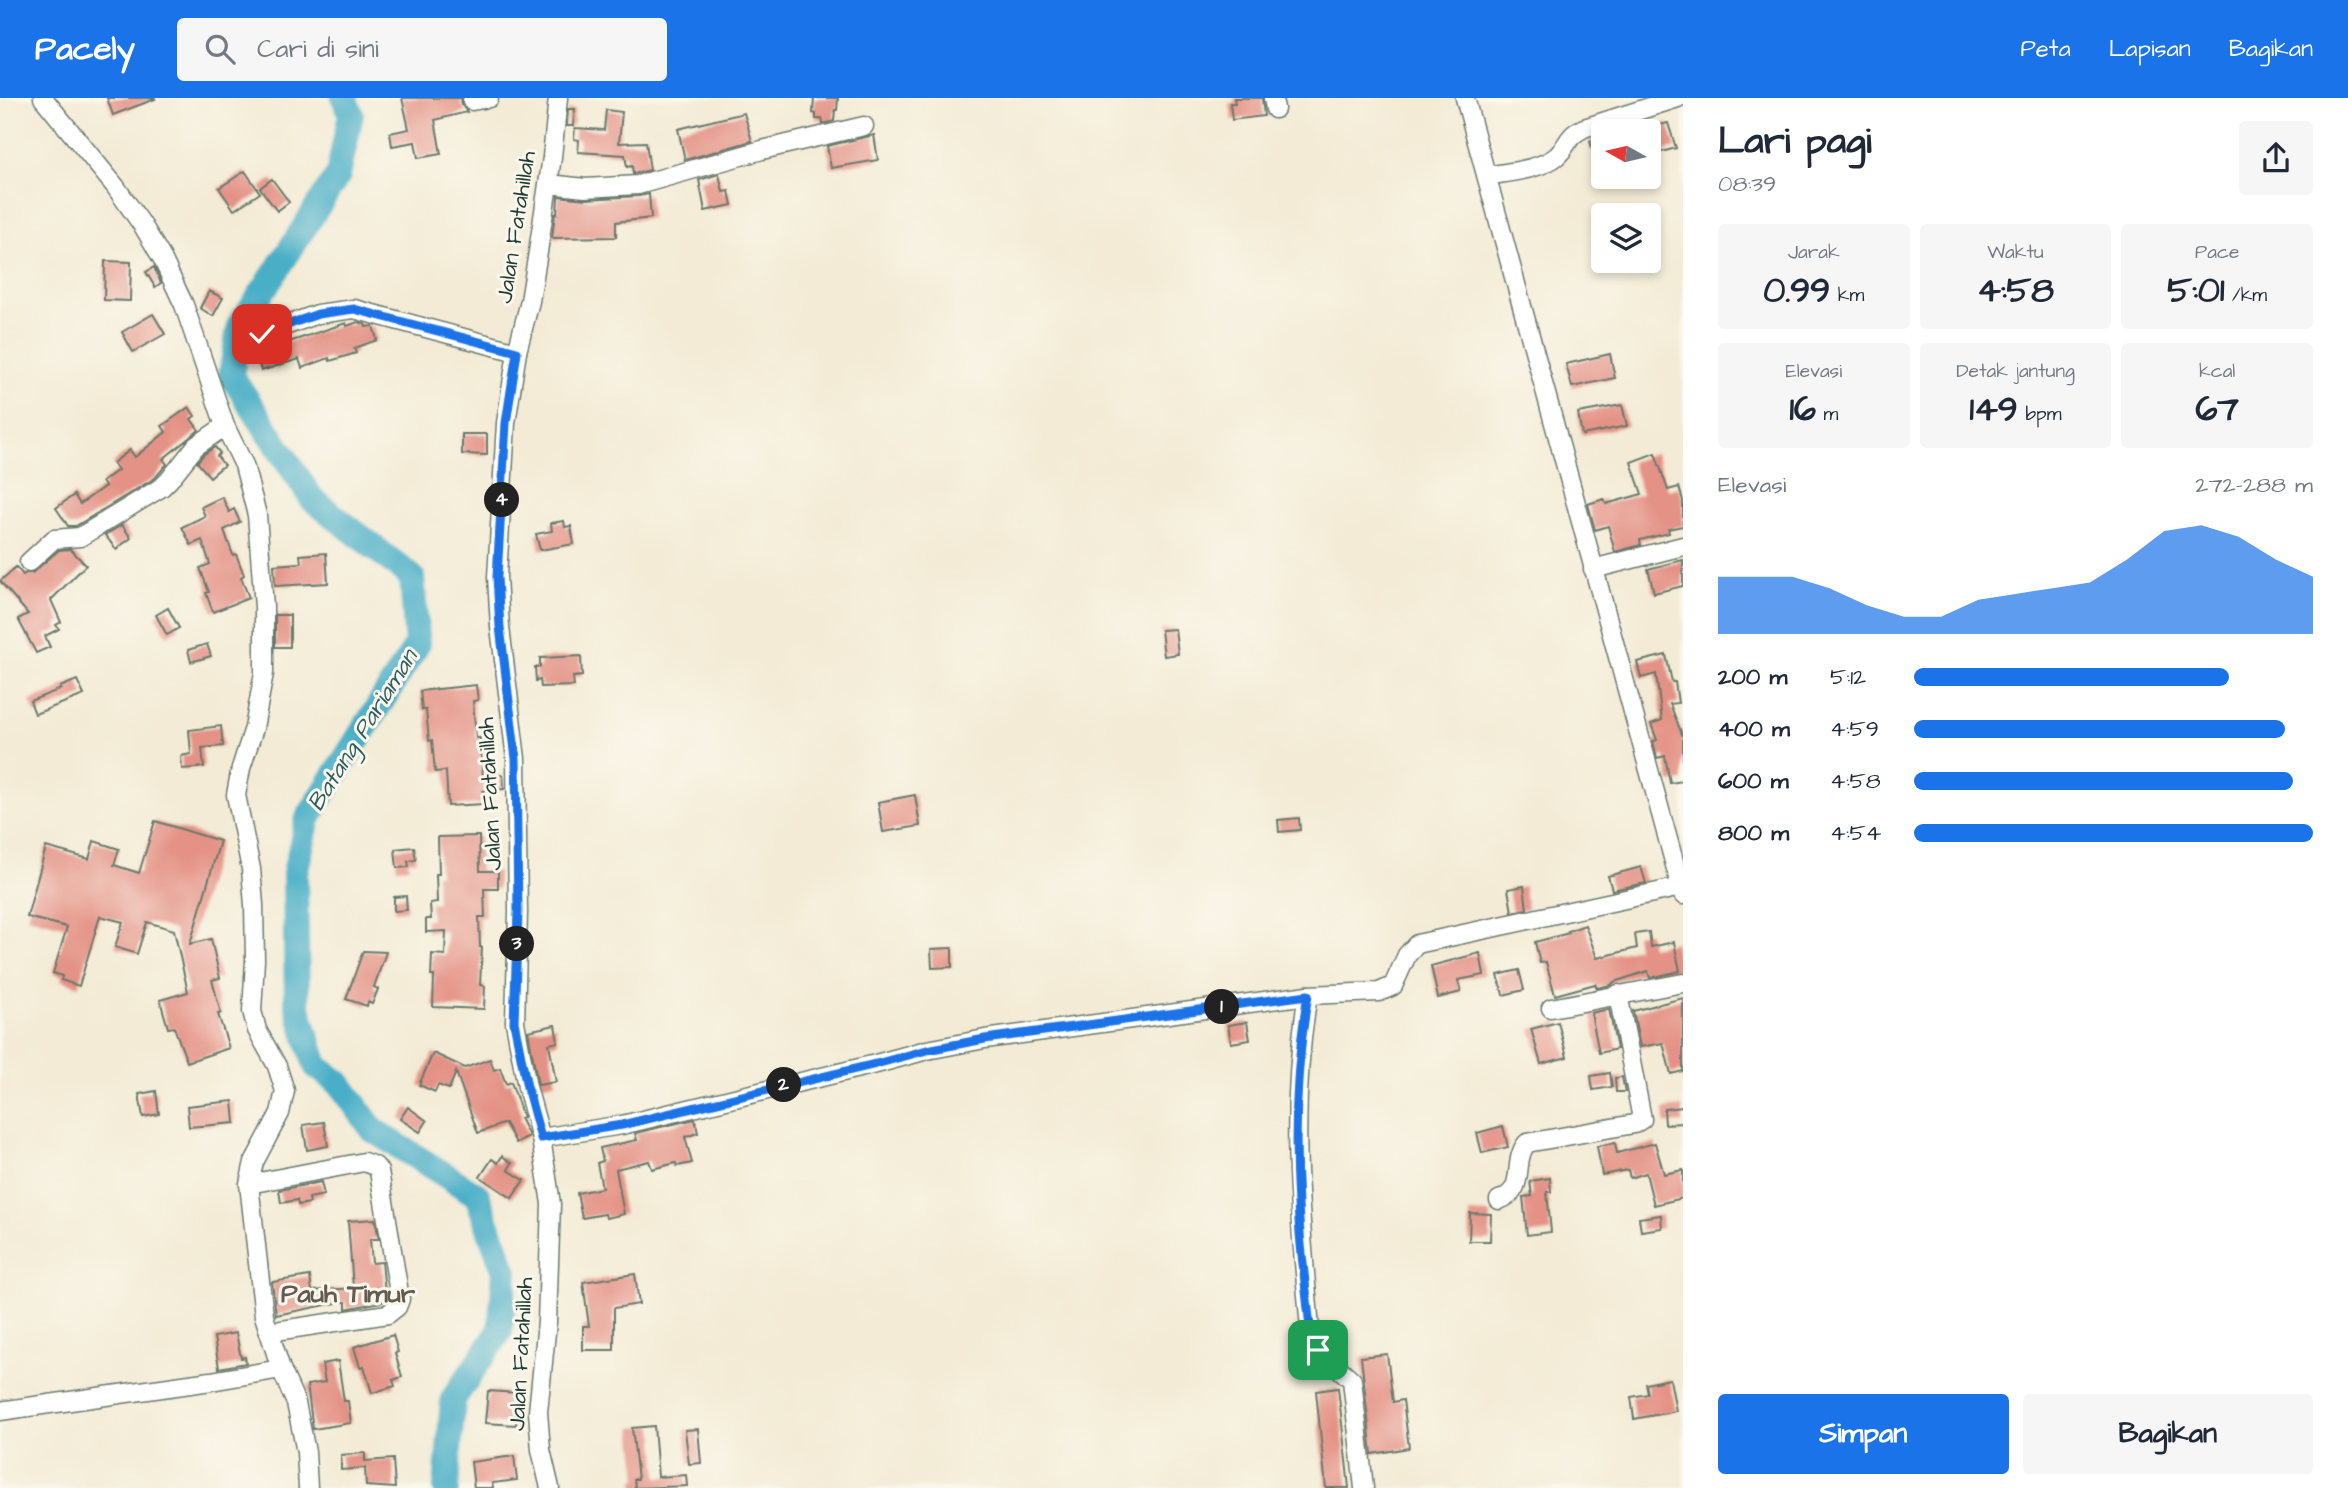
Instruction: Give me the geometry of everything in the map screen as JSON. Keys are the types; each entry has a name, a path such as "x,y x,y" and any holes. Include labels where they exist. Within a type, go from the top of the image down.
{"street":[{"path":"43,98 85,146 115,186 144,226 162,258 184,305 225,426 250,482 260,533 264,673 254,728 241,768 236,795 251,869 254,905 256,960 251,1011 257,1030 277,1066 285,1091 280,1113 254,1162 249,1184 261,1301 281,1368 296,1403 302,1428 308,1488"},
{"name":"Jalan Fatahillah","path":"550,1488 539,1434 538,1412 547,1322 552,1225 550,1186 514,1022 518,912 516,759 500,627 497,577 506,423 517,352 530,301 558,98"},
{"path":"541,1138 622,1125 976,1040 1308,995 1379,992 1389,989 1397,981 1411,948 1418,944 1682,891 1465,98"},
{"path":"1486,176 1536,166 1555,158 1573,133 1678,98"},
{"path":"548,184 585,188 638,185 762,149 864,126"},
{"path":"262,334 318,314 354,309 517,352"},
{"path":"29,562 54,539 80,537 162,486 196,446 225,426"},
{"path":"1594,569 1683,547"},
{"path":"1551,1008 1683,983"},
{"path":"1499,1200 1509,1197 1514,1190 1521,1153 1527,1143 1634,1124 1642,1119 1618,994"},
{"path":"1308,995 1299,1079 1297,1159 1298,1206 1311,1338 1318,1350 1352,1380 1364,1488"},
{"path":"249,1184 364,1162 375,1166 379,1171 400,1298 397,1307 388,1314 269,1332"},
{"path":"0,1411 197,1383 281,1368"}],"building":[{"path":"107,98 155,98 155,99 113,115"},
{"path":"402,98 461,98 461,104 467,112 435,120 441,154 418,158 415,142 392,146 390,133 409,129"},
{"path":"814,98 838,98 834,121 823,124 822,119 816,119 816,114 813,113"},
{"path":"1234,98 1262,98 1264,116 1232,120 1230,103 1235,103"},
{"path":"568,109 575,109 573,126 567,126"},
{"path":"606,110 622,112 619,143 646,142 650,170 633,174 632,166 627,167 625,155 578,152 579,140 574,139 575,128 604,130"},
{"path":"744,113 752,141 685,160 678,129"},
{"path":"1668,123 1676,148 1661,152 1661,125"},
{"path":"874,135 878,160 831,168 827,146"},
{"path":"245,171 260,193 234,210 219,188"},
{"path":"719,174 723,192 729,191 732,205 705,211 699,180"},
{"path":"272,179 289,202 277,211 260,188"},
{"path":"649,194 651,218 616,222 616,237 552,238 558,196 586,199"},
{"path":"105,261 131,262 130,301 104,300"},
{"path":"154,267 161,283 155,287 146,272"},
{"path":"209,291 223,298 213,316 200,308"},
{"path":"153,314 165,334 133,352 122,332"},
{"path":"358,322 366,327 373,326 377,340 354,348 356,353 330,361 329,358 302,368 299,359 261,371 256,353 346,323 347,326"},
{"path":"1610,354 1615,378 1572,387 1566,364"},
{"path":"1622,405 1627,426 1582,435 1578,413"},
{"path":"189,407 195,416 191,419 199,430 163,459 167,464 155,478 76,526 68,526 56,508 74,495 80,504 105,486 102,482 118,470 113,463 130,450 135,457 166,432 162,426"},
{"path":"462,434 487,434 487,455 462,454"},
{"path":"215,447 220,453 217,456 224,465 210,477 197,462"},
{"path":"1655,453 1668,490 1679,487 1683,501 1683,526 1668,529 1669,533 1640,540 1641,545 1615,552 1608,526 1595,530 1588,504 1604,499 1606,504 1642,494 1631,462"},
{"path":"222,497 229,512 234,509 240,522 224,530 244,575 241,577 249,598 213,612 200,568 210,564 202,540 191,545 182,527 205,516 201,507"},
{"path":"564,521 565,527 571,526 574,544 540,550 536,534 552,531 551,523"},
{"path":"122,525 131,538 116,549 105,535"},
{"path":"70,549 86,565 51,600 61,622 56,625 59,629 45,636 50,647 36,653 18,619 28,614 0,581 16,567 23,575 32,573 59,550"},
{"path":"326,553 328,583 275,586 274,565 301,563 300,555"},
{"path":"1683,560 1683,586 1654,593 1648,569"},
{"path":"168,608 179,628 167,635 156,615"},
{"path":"275,615 290,615 290,647 275,647"},
{"path":"1175,629 1178,654 1164,656 1161,630"},
{"path":"207,644 211,656 191,662 188,650"},
{"path":"1666,655 1672,682 1675,682 1678,703 1670,704 1683,737 1683,781 1670,783 1665,756 1657,758 1653,741 1657,740 1651,724 1662,720 1656,674 1641,678 1637,662"},
{"path":"581,656 582,676 573,677 574,686 541,687 540,680 536,681 535,667 540,667 540,658"},
{"path":"77,680 84,695 35,714 30,701"},
{"path":"476,685 478,700 473,701 476,738 480,738 483,777 503,775 504,789 483,791 484,804 448,806 446,771 435,772 432,740 429,741 426,710 422,710 420,691"},
{"path":"221,726 223,746 202,748 204,767 182,769 181,756 191,754 189,730"},
{"path":"915,795 920,826 883,832 878,802"},
{"path":"1299,818 1300,830 1279,832 1278,820"},
{"path":"155,821 220,841 190,944 211,939 220,978 212,980 221,1013 218,1014 229,1048 187,1062 174,1027 168,1028 160,1000 188,992 174,930 147,922 137,954 115,947 123,922 100,916 79,986 61,980 62,976 53,973 67,927 27,917 46,847 89,859 94,841 119,849 114,865 139,873"},
{"path":"479,836 480,871 498,871 498,889 484,889 485,917 479,917 482,947 480,985 485,986 484,1009 433,1007 432,954 445,955 446,931 426,932 426,919 431,919 430,903 437,902 438,837"},
{"path":"414,847 416,860 408,861 409,867 397,868 395,849"},
{"path":"1641,867 1646,883 1612,890 1608,876"},
{"path":"1524,886 1527,909 1512,912 1508,889"},
{"path":"406,896 407,910 394,911 394,897"},
{"path":"1585,925 1597,958 1637,948 1635,934 1649,932 1651,947 1674,942 1680,971 1650,978 1648,971 1611,985 1597,988 1595,984 1555,995 1546,962 1540,963 1535,942 1569,933 1568,931"},
{"path":"952,948 952,967 932,968 931,949"},
{"path":"363,951 386,952 374,987 378,989 372,1004 368,1002 367,1006 346,999"},
{"path":"1480,953 1484,975 1458,980 1461,992 1438,998 1431,966"},
{"path":"1519,970 1524,990 1503,995 1498,975"},
{"path":"1683,998 1683,1071 1671,1074 1663,1043 1640,1047 1633,1011"},
{"path":"1609,1009 1617,1049 1599,1053 1591,1013"},
{"path":"1247,1022 1250,1040 1231,1043 1228,1025"},
{"path":"1558,1022 1567,1057 1541,1064 1531,1029"},
{"path":"555,1025 558,1042 549,1044 556,1082 538,1085 528,1031"},
{"path":"433,1053 465,1068 490,1059 494,1070 500,1068 506,1084 511,1082 523,1117 520,1118 529,1136 516,1143 505,1123 478,1133 456,1072 449,1089 438,1085 435,1092 419,1085"},
{"path":"1610,1073 1612,1087 1593,1090 1591,1076"},
{"path":"1622,1077 1625,1092 1616,1092 1615,1078"},
{"path":"156,1091 159,1114 143,1117 139,1094"},
{"path":"233,1101 235,1123 189,1127 187,1106"},
{"path":"408,1107 427,1121 420,1132 400,1119"},
{"path":"1683,1107 1683,1123 1665,1124 1664,1109"},
{"path":"695,1119 698,1133 685,1137 692,1163 677,1166 676,1163 652,1169 649,1161 616,1169 624,1214 606,1218 605,1214 582,1218 577,1193 602,1188 597,1163 603,1161 600,1148 637,1140 635,1133"},
{"path":"324,1122 328,1146 307,1150 303,1125"},
{"path":"1503,1126 1508,1147 1482,1153 1477,1133"},
{"path":"1615,1143 1617,1153 1655,1143 1664,1174 1683,1170 1683,1198 1654,1205 1646,1173 1630,1178 1628,1170 1602,1175 1597,1146"},
{"path":"502,1156 512,1163 508,1170 524,1180 512,1198 480,1177 492,1159 498,1163"},
{"path":"1550,1178 1551,1192 1547,1192 1551,1232 1527,1235 1523,1197 1532,1196 1530,1181"},
{"path":"321,1182 324,1195 309,1198 310,1203 298,1205 297,1200 281,1203 279,1190"},
{"path":"1470,1213 1491,1214 1490,1241 1469,1241"},
{"path":"1661,1215 1662,1228 1641,1231 1639,1218"},
{"path":"375,1219 379,1239 370,1239 372,1263 382,1262 386,1301 346,1309 346,1302 341,1302 276,1315 272,1282 310,1276 312,1291 353,1288 348,1221"},
{"path":"635,1274 639,1304 614,1308 614,1350 583,1350 583,1326 589,1326 583,1282"},
{"path":"236,1333 241,1358 245,1357 246,1363 219,1368 214,1337"},
{"path":"393,1335 402,1377 393,1380 395,1386 372,1393 364,1366 360,1367 354,1347"},
{"path":"1387,1354 1393,1402 1403,1400 1409,1448 1372,1454 1361,1357"},
{"path":"338,1361 344,1401 348,1401 351,1423 313,1429 307,1385 325,1382 322,1364"},
{"path":"1670,1379 1676,1411 1634,1419 1631,1397 1648,1394 1646,1384"},
{"path":"1338,1388 1349,1488 1326,1488 1316,1391"},
{"path":"488,1391 518,1393 516,1425 485,1423"},
{"path":"654,1426 658,1477 686,1475 687,1486 635,1488 634,1479 638,1479 632,1428"},
{"path":"698,1429 701,1463 689,1464 685,1430"},
{"path":"365,1453 365,1461 393,1459 395,1488 366,1486 365,1468 341,1470 341,1455"},
{"path":"514,1456 517,1480 492,1483 493,1488 474,1488 471,1462"}],"waterway":[{"name":"Batang Pariaman","path":"344,98 351,114 338,175 240,324 231,375 312,499 412,577 417,645 308,818 295,873 297,1005 316,1066 339,1083 373,1130 477,1195 505,1272 500,1331 453,1399 446,1488"}],"district":[{"name":"Pauh Timur","path":"348,1293"}],"route":[{"path":"262,334 318,314 354,309 517,352 506,423 497,577 500,627 516,759 518,912 514,1022 541,1138 622,1125 927,1050 985,1039 1308,995 1299,1079 1298,1206 1311,1338 1318,1350"}]}
